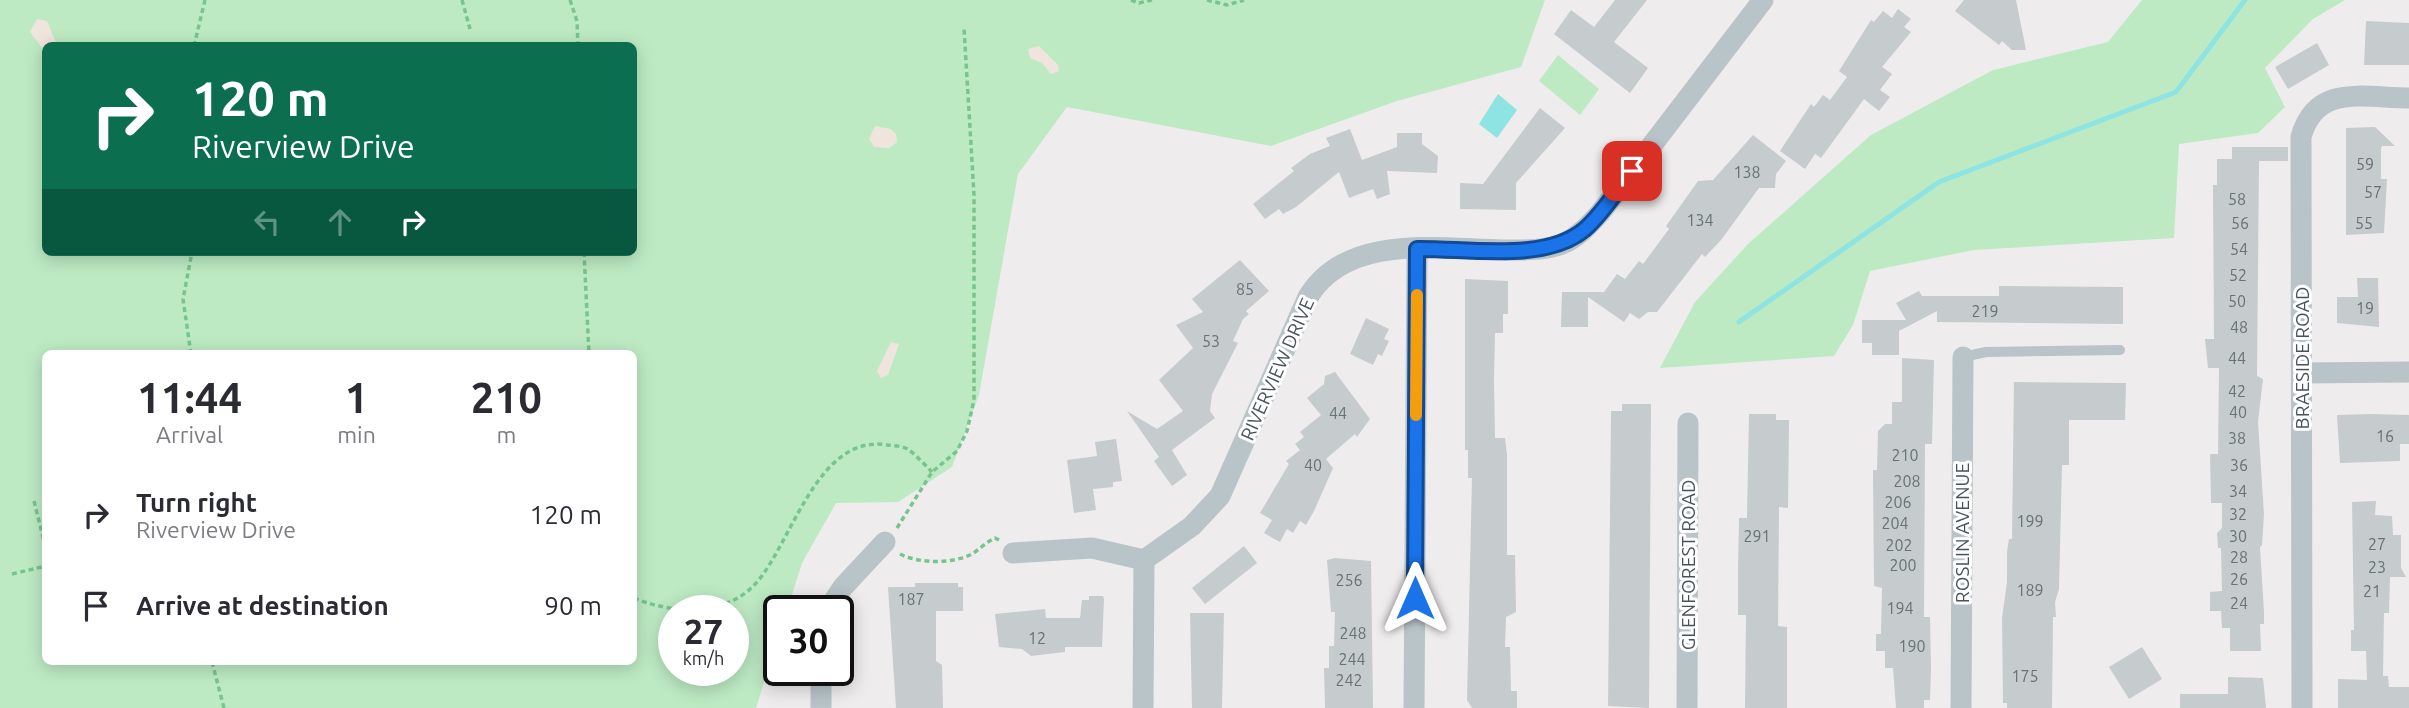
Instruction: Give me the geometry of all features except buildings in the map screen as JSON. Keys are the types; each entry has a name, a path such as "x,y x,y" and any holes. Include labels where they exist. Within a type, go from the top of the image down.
{"street":[{"name":"RIVERVIEW DRIVE","path":"1144,561 1206,513 1220,496 1308,297 1327,272 1368,254 1417,249 1550,247 1562,244 1585,229 1763,0"},
{"name":"BRAESIDE ROAD","path":"2302,708 2301,137 2305,123 2316,107 2332,99 2409,98"},
{"path":"1414,708 1417,249"},
{"name":"ROSLIN AVENUE","path":"1961,708 1963,357"},
{"path":"2302,373 2409,372"},
{"name":"GLENFOREST ROAD","path":"1687,708 1688,423"},
{"path":"838,595 884,542"},
{"path":"1013,553 1092,548 1144,561 1143,708"},
{"path":"821,686 821,708"}],"lane":[{"path":"1963,357 1986,352 2120,350"}],"path":[{"path":"195,42 205,0"},
{"path":"462,0 470,29"},
{"path":"570,0 578,22 578,42"},
{"path":"1130,0 1139,4 1152,0"},
{"path":"1208,0 1227,5 1244,0"},
{"path":"964,29 974,195 974,400 967,431 957,451 932,472 893,535 884,542 901,555 931,561 968,556 995,538 1013,553"},
{"path":"190,350 183,299 191,256"},
{"path":"584,256 589,350"},
{"path":"637,599 656,607 695,610 729,603 757,583 809,495 837,461 870,442 907,448 932,472"},
{"path":"34,501 42,533"},
{"path":"12,574 42,567"},
{"path":"213,665 223,708"}],"green space":[{"path":"0,0 1545,0 1521,67 1397,101 1271,146 1067,107 1018,174 979,395 952,467 898,502 836,503 802,563 792,595 763,595 763,686 756,708 0,708"},
{"path":"2142,0 2345,0 2313,19 2265,68 2285,107 2258,133 2179,144 2174,238 1974,250 1870,271 1853,325 1834,356 1660,368 1695,302 1748,244 1871,135 1993,70 2108,42"},
{"path":"1558,55 1599,89 1580,115 1539,81"}],"sand":[{"path":"37,19 47,21 56,42 42,42 42,48 30,32"},
{"path":"1039,46 1058,65 1059,71 1051,74 1042,63 1030,58 1028,49"},
{"path":"875,126 891,129 896,134 897,142 889,148 874,147 869,139"},
{"path":"891,342 899,344 888,375 881,378 877,371"}],"water":[{"path":"1498,94 1517,110 1497,138 1479,124"}],"waterway":[{"path":"1739,322 1939,182 2176,92 2245,0"}],"slow traffic":[{"path":"1416,415 1417,295"}],"route":[{"path":"1415,598 1417,249 1519,250 1562,244 1585,229 1600,214 1632,171"}]}
